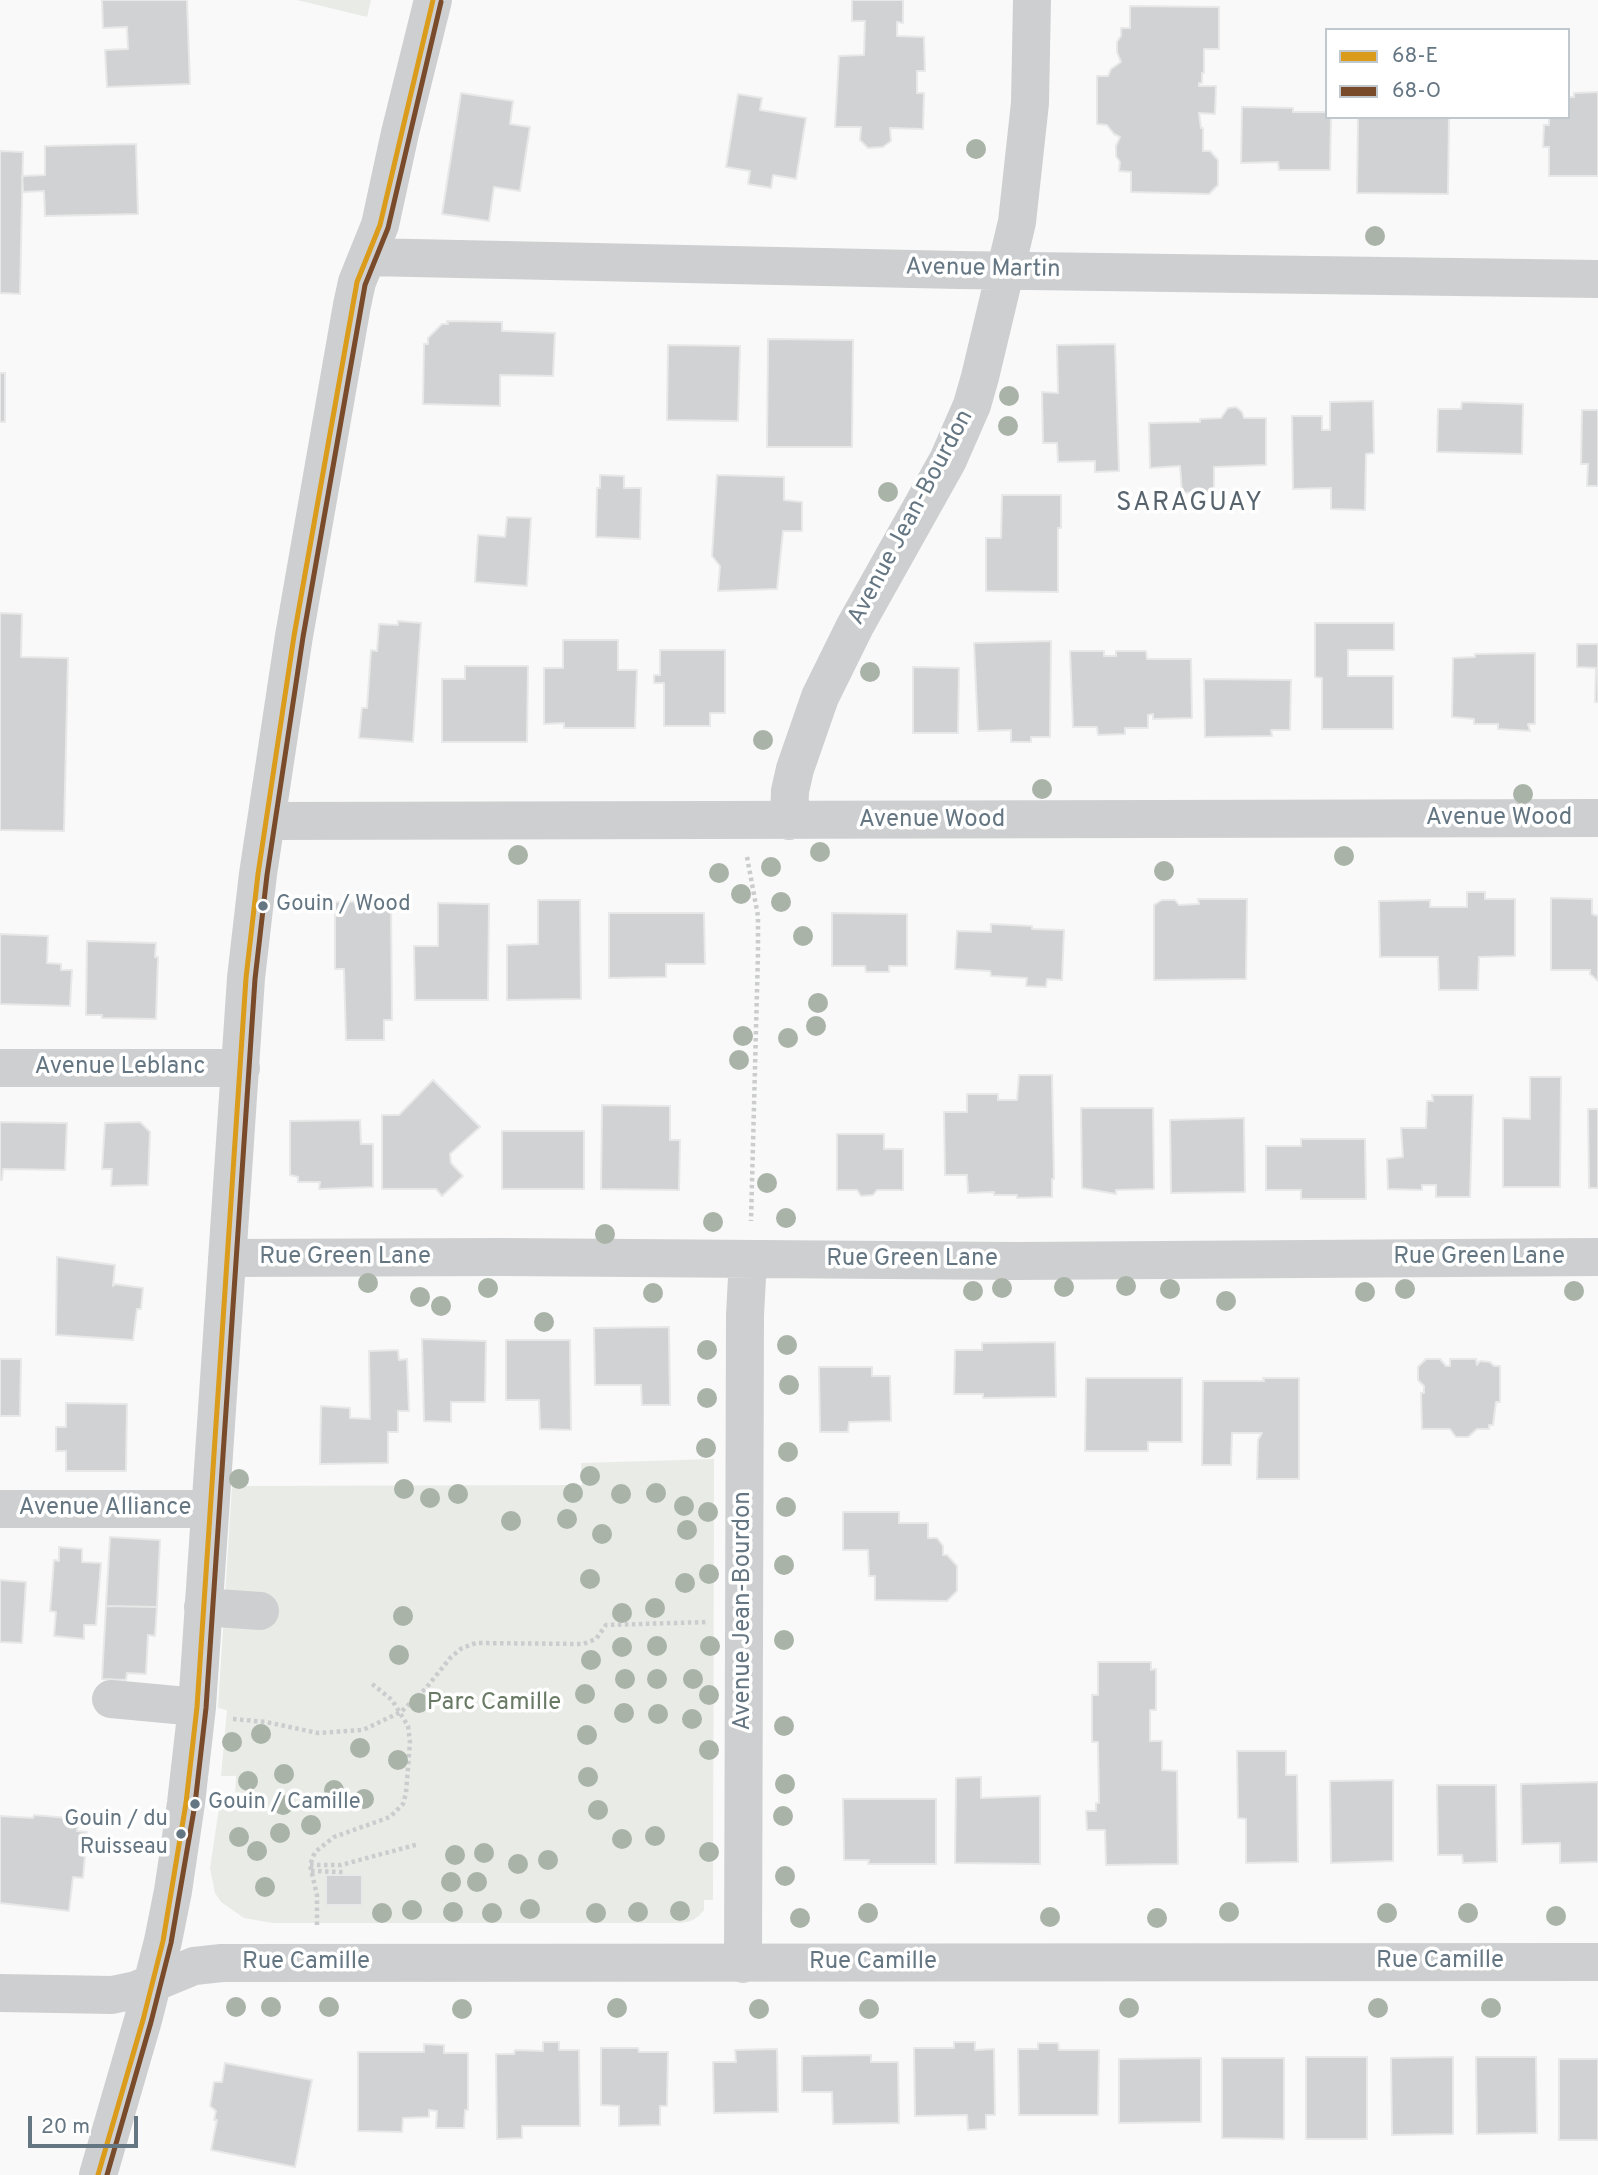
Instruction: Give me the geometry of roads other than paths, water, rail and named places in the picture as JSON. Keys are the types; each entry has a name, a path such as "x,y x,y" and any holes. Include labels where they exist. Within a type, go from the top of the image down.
{"street":[{"path":"98,2175 152,1983 173,1891 186,1803 212,1713 203,1607 248,966 266,821 294,636 357,282 380,225 433,0"},
{"name":"Avenue Jean-Bourdon","path":"789,821 790,791 795,769 820,697 855,626 948,460 972,405 1017,222 1031,91 1032,0"},
{"name":"Avenue Martin","path":"368,257 1005,271 1598,279"},
{"name":"Avenue Wood","path":"266,821 1598,818"},
{"name":"Avenue Leblanc","path":"0,1068 241,1068"},
{"name":"Avenue Jean-Bourdon","path":"743,1964 745,1315 749,1244"},
{"name":"Rue Green Lane","path":"227,1258 749,1244 1031,1261 1598,1257"},
{"name":"Avenue Alliance","path":"0,1509 210,1509"},
{"path":"203,1607 260,1611"},
{"path":"111,1699 212,1713"},
{"name":"Rue Camille","path":"0,1993 112,1995 136,1990 194,1966 222,1963 1598,1962"}],"place":[{"name":"Gouin / Wood","path":"263,906"},
{"name":"Gouin / Camille","path":"195,1804"},
{"name":"Gouin / du Ruisseau","path":"181,1834"}],"district":[{"name":"SARAGUAY","path":"1190,505"}],"park label":[{"name":"Parc Camille","path":"494,1704"}]}
